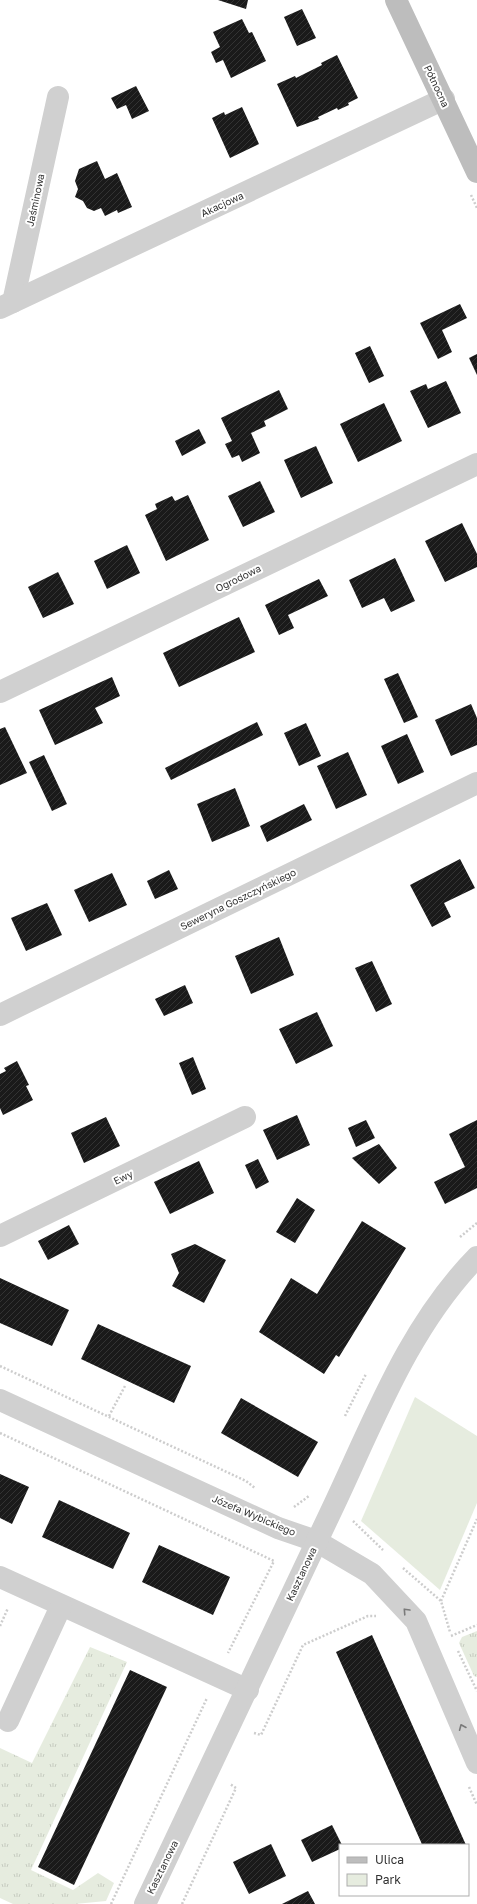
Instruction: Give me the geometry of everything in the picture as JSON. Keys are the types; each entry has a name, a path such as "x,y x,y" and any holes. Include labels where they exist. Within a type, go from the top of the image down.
{"street":[{"name":"Północna","path":"396,0 444,99 477,172"},
{"name":"Jaśminowa","path":"6,305 58,97"},
{"name":"Akacjowa","path":"6,305 444,99"},
{"name":"Ogrodowa","path":"0,692 477,464"},
{"name":"Seweryna Goszczyńskiego","path":"0,1015 477,783"},
{"name":"Ewy","path":"0,1236 245,1117"},
{"name":"Kasztanowa","path":"145,1904 248,1690 379,1407 426,1319 459,1276 477,1257"},
{"name":"Józefa Wybickiego","path":"0,1400 278,1528 316,1541 372,1574 416,1621 477,1763"},
{"path":"0,1577 248,1690"},
{"path":"8,1721 61,1606"}],"path":[{"path":"0,1366 246,1481 258,1490"},
{"path":"109,1416 125,1386"},
{"path":"0,1433 274,1561 216,1676 111,1904"},
{"path":"291,1509 314,1493"},
{"path":"441,1601 477,1519"},
{"path":"248,1731 261,1735 303,1645 368,1616 382,1616"},
{"path":"451,1636 477,1625"},
{"path":"471,1678 477,1680"},
{"path":"182,1904 236,1788 225,1782"},
{"path":"468,1783 477,1805"}],"green space":[{"path":"415,1397 477,1436 477,1503 440,1590 361,1521"},
{"path":"477,1631 477,1677 474,1676 459,1643 462,1637"},
{"path":"90,1647 127,1662 31,1870 73,1890 98,1873 114,1883 106,1901 75,1904 13,1904 0,1898 0,1748 32,1763"}],"building":[{"path":"218,0 248,0 246,9"},
{"path":"302,9 316,38 297,46 284,17"},
{"path":"242,19 249,33 252,32 266,61 231,78 223,60 216,63 211,52 220,47 213,32"},
{"path":"337,55 358,98 348,103 349,105 338,110 337,108 318,117 319,119 297,127 277,84 295,76 296,78 322,65 321,63"},
{"path":"136,86 149,111 132,119 126,105 117,109 111,98"},
{"path":"242,107 259,144 230,158 212,118 224,112 225,115"},
{"path":"97,161 105,179 117,173 132,207 118,213 117,210 105,216 101,208 94,211 87,208 83,201 75,197 78,189 75,181 79,169"},
{"path":"460,304 467,318 442,330 452,352 438,359 420,323"},
{"path":"370,346 384,376 369,383 355,353"},
{"path":"477,354 477,375 469,358"},
{"path":"446,381 461,413 428,428 410,391 426,384 428,389"},
{"path":"279,390 288,409 264,421 266,426 251,433 260,453 242,462 239,455 232,458 225,444 232,441 221,418"},
{"path":"384,403 402,441 358,462 340,424"},
{"path":"199,429 206,443 182,456 175,441"},
{"path":"316,446 333,483 301,498 284,460"},
{"path":"260,481 275,512 243,527 228,496"},
{"path":"188,495 209,540 166,561 145,515 157,509 155,504 172,496 175,501"},
{"path":"462,523 477,554 477,567 445,582 425,541"},
{"path":"127,545 140,573 107,589 94,561"},
{"path":"395,558 415,601 391,612 384,598 362,608 349,580"},
{"path":"58,572 74,604 43,618 28,587"},
{"path":"319,579 328,596 288,615 294,628 279,635 265,605"},
{"path":"239,617 255,652 179,687 163,653"},
{"path":"398,673 418,717 404,723 384,679"},
{"path":"112,677 120,696 95,708 103,723 55,745 39,710"},
{"path":"471,704 477,718 477,745 451,756 435,720"},
{"path":"257,722 263,735 171,780 165,768"},
{"path":"306,723 321,756 299,766 284,733"},
{"path":"5,727 27,773 0,785 0,729"},
{"path":"407,734 424,772 398,784 381,746"},
{"path":"348,752 367,795 336,809 317,766"},
{"path":"44,755 67,804 52,811 29,762"},
{"path":"235,788 250,826 212,842 197,804"},
{"path":"304,804 312,820 267,842 260,826"},
{"path":"460,859 475,888 444,903 451,917 432,927 410,885"},
{"path":"169,870 178,889 155,899 147,881"},
{"path":"112,873 127,905 89,922 74,890"},
{"path":"47,903 62,935 26,951 11,918"},
{"path":"279,937 294,975 251,994 235,956"},
{"path":"372,961 392,1004 376,1012 355,968"},
{"path":"185,985 193,1003 164,1016 155,999"},
{"path":"317,1012 333,1046 296,1064 279,1029"},
{"path":"193,1057 206,1089 192,1095 179,1063"},
{"path":"17,1061 29,1085 26,1086 33,1100 3,1115 0,1108 0,1074 6,1071 4,1068"},
{"path":"297,1115 310,1145 277,1160 263,1130"},
{"path":"106,1117 120,1146 84,1163 71,1133"},
{"path":"366,1120 375,1138 356,1147 348,1128"},
{"path":"477,1120 477,1188 445,1204 434,1182 465,1167 449,1134"},
{"path":"379,1144 397,1168 379,1184 352,1158"},
{"path":"258,1159 269,1182 256,1189 245,1165"},
{"path":"199,1161 214,1193 170,1214 154,1182"},
{"path":"297,1198 315,1210 295,1243 276,1232"},
{"path":"362,1221 406,1248 339,1357 336,1355 324,1374 259,1332 291,1278 317,1294"},
{"path":"69,1225 79,1244 48,1260 38,1241"},
{"path":"195,1244 226,1260 204,1303 172,1286 179,1273 171,1254"},
{"path":"0,1278 69,1310 52,1346 0,1323"},
{"path":"98,1324 191,1366 174,1403 81,1359"},
{"path":"241,1398 318,1442 298,1477 221,1433"},
{"path":"0,1474 29,1487 12,1524 0,1518"},
{"path":"59,1500 130,1533 113,1569 42,1537"},
{"path":"159,1545 230,1577 213,1615 142,1582"},
{"path":"372,1635 466,1844 422,1844 336,1652"},
{"path":"130,1670 167,1687 74,1885 38,1867"},
{"path":"332,1825 342,1844 339,1844 339,1849 312,1862 301,1840"},
{"path":"271,1844 286,1876 249,1894 233,1862"},
{"path":"308,1891 315,1904 282,1904"}]}
